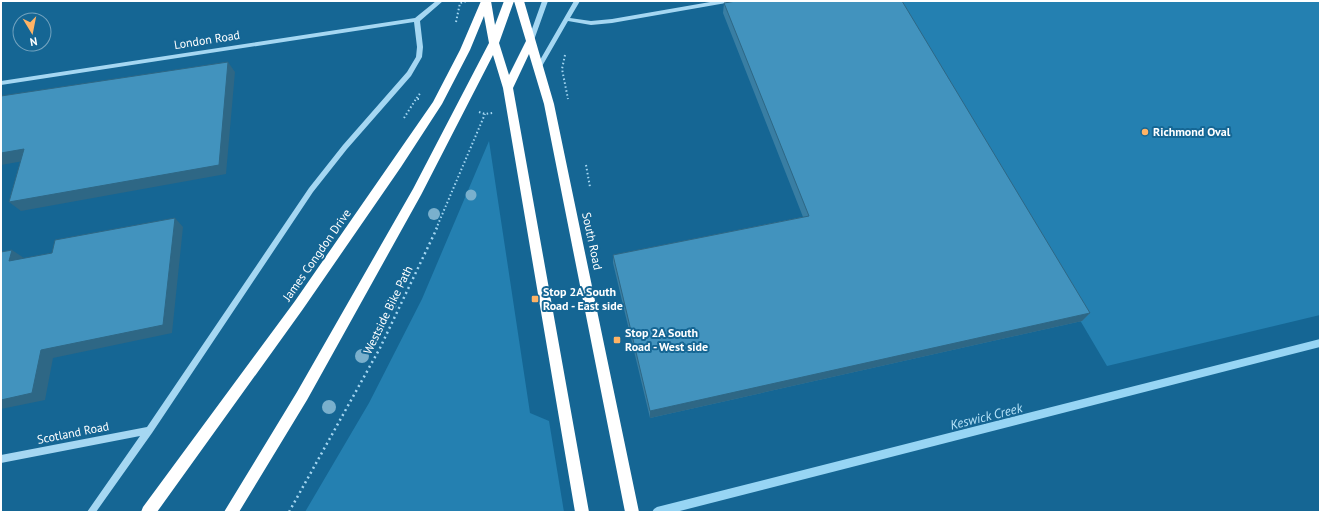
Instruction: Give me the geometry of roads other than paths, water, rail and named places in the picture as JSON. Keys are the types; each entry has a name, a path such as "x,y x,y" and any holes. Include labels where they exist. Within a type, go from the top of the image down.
{"highway":[{"path":"486,1 494,43 508,88 582,512"},
{"name":"James Congdon Drive","path":"148,512 299,305 406,151 437,104 465,50 486,1"},
{"path":"232,512 302,396 417,192 494,43 509,1"},
{"name":"South Road","path":"520,1 549,104 632,512"},
{"path":"508,88 531,40"}],"street":[{"path":"91,512 149,430 311,190 345,147 410,74 419,57 420,47 417,20 440,1"},
{"path":"531,40 545,1"},
{"path":"539,67 577,1"},
{"path":"567,19 591,23 612,21 726,1"},
{"name":"London Road","path":"1,83 417,20"},
{"name":"Scotland Road","path":"1,459 149,430"}],"waterway":[{"name":"Keswick Creek","path":"657,512 1320,343"}],"place":[{"name":"Richmond Oval","path":"1145,132"},
{"name":"Stop 2A South Road - East side","path":"535,299"},
{"name":"Stop 2A South Road - West side","path":"617,340"}]}
